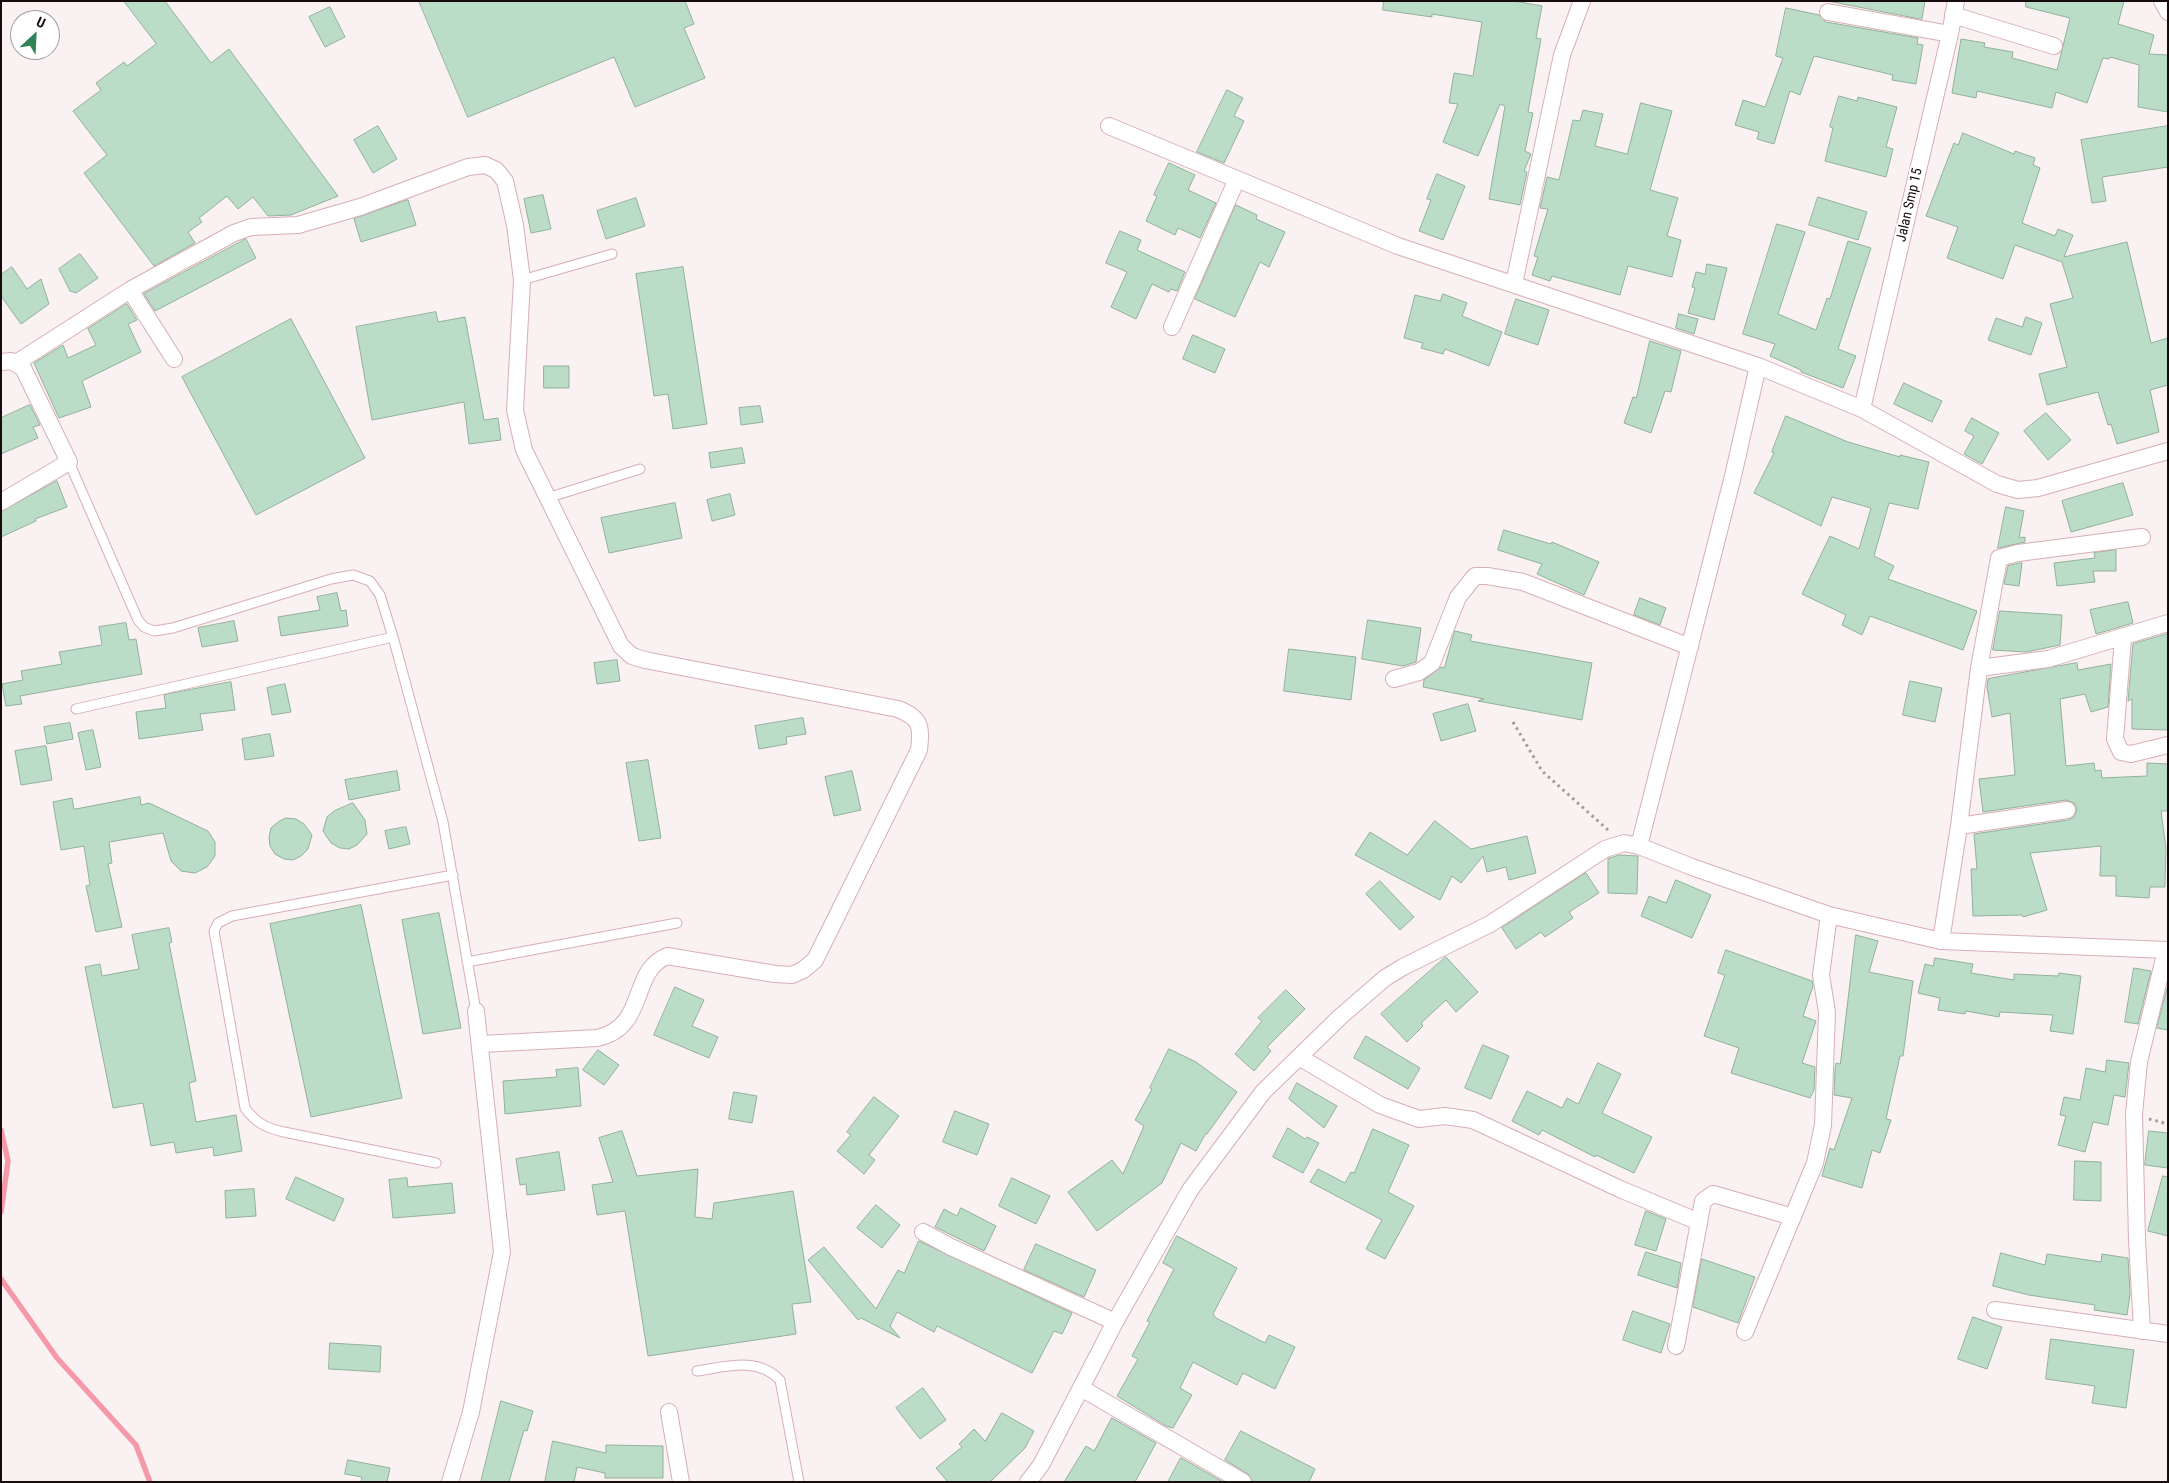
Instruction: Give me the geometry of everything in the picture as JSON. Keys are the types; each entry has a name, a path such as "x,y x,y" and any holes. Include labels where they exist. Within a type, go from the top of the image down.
{"street":[{"path":"1514,284 1562,55 1582,1"},
{"path":"2162,1 2168,12"},
{"path":"1955,8 2054,46"},
{"name":"Jalan Smp 15","path":"1862,409 1955,8"},
{"path":"1828,12 1950,34"},
{"path":"1108,126 1398,246 1758,366 1862,409 1997,484 2018,490 2038,488 2168,451"},
{"path":"1,502 68,462 28,376 9,362 130,290 250,226 298,225 360,207 468,168 484,165 496,170 505,181 515,225 522,280 515,410 524,450 621,646 632,656 680,668 898,709 910,714 918,722 921,733 919,750 833,925 815,960 803,970 792,975 775,974 667,956 658,960 651,969 632,1011 622,1027 611,1035 597,1038 481,1044"},
{"path":"1172,327 1237,179"},
{"path":"130,290 138,299 174,359"},
{"path":"1632,845 1690,647 1734,476 1758,366"},
{"path":"1941,941 1959,826 1979,668 1999,558 2018,553 2142,536"},
{"path":"1394,679 1419,672 1432,663 1458,597 1475,576 1523,582 1690,647"},
{"path":"1979,668 2048,659 2168,623"},
{"path":"2123,638 2115,739 2121,752 2131,754 2168,745"},
{"path":"1959,826 2068,810"},
{"path":"1028,1482 1041,1466 1115,1322 1190,1190 1263,1092 1364,995 1385,978 1403,967 1490,924 1605,849 1632,845 1829,915 1941,941 2167,950 2139,1062 2134,1114 2137,1240 2142,1331"},
{"path":"1745,1332 1815,1163 1823,1125 1827,1012 1821,975 1829,915"},
{"path":"450,1482 471,1412 502,1252 476,1011"},
{"path":"1299,1057 1380,1105 1419,1119 1445,1116 1473,1120 1620,1188 1699,1222"},
{"path":"1676,1346 1703,1201 1712,1194 1793,1217"},
{"path":"923,1232 951,1247 1115,1322"},
{"path":"1995,1310 2168,1334"},
{"path":"1080,1388 1243,1482"},
{"path":"669,1412 681,1482"}],"lane":[{"path":"522,280 612,254"},
{"path":"68,462 138,620 144,628 154,631 173,628 331,579 353,575 370,581 380,595 393,637 444,822 476,1011"},
{"path":"547,498 640,469"},
{"path":"76,709 393,637"},
{"path":"436,1163 284,1132 264,1127 254,1120 245,1108 214,930 218,923 232,916 453,875"},
{"path":"467,962 678,922"},
{"path":"697,1371 740,1364 763,1367 780,1380 799,1482"}],"path":[{"path":"1513,722 1542,772 1632,845"}],"building":[{"path":"124,1 165,1 211,63 229,49 338,196 291,215 268,216 253,197 238,209 227,196 199,218 202,222 188,232 195,243 154,266 84,173 107,155 73,111 101,90 96,83 124,62 127,66 156,44"},
{"path":"419,1 685,1 694,24 684,28 705,78 635,107 614,57 468,117"},
{"path":"1384,1 1514,1 1542,6 1536,38 1541,39 1528,112 1533,113 1525,151 1531,154 1524,171 1527,172 1520,205 1489,199 1505,106 1500,104 1478,156 1443,142 1458,104 1449,103 1454,73 1473,76 1482,22 1432,14 1432,17 1383,10"},
{"path":"1828,1 1925,1 1922,19"},
{"path":"2026,1 2124,1 2118,24 2154,35 2149,54 2168,55 2168,112 2138,107 2139,65 2110,57 2109,59 2103,58 2087,103 2056,92 2052,108 1977,91 1976,98 1952,93 1961,39 1985,43 1984,47 2013,52 2012,58 2057,70 2070,18 2026,7"},
{"path":"330,7 345,37 325,47 309,17"},
{"path":"1786,8 1819,15 1826,22 1918,38 1917,44 1923,45 1916,84 1892,80 1893,75 1814,56 1800,95 1790,91 1774,144 1757,139 1759,132 1735,125 1743,100 1765,107 1783,58 1776,56"},
{"path":"1227,90 1243,98 1234,116 1244,121 1224,163 1197,152"},
{"path":"1839,96 1857,101 1858,97 1897,107 1886,147 1893,149 1886,177 1825,161 1833,128 1830,127"},
{"path":"1641,103 1672,111 1650,190 1678,198 1667,236 1681,240 1672,277 1628,266 1620,295 1552,276 1550,281 1532,275 1538,257 1534,256 1548,209 1540,208 1547,177 1559,180 1573,120 1580,121 1583,110 1603,114 1595,146 1627,154"},
{"path":"378,126 397,159 373,173 354,140"},
{"path":"2168,126 2168,167 2102,177 2106,201 2092,203 2081,140"},
{"path":"1963,133 2014,154 2015,151 2035,158 2033,165 2040,168 2022,223 2055,236 2058,229 2073,235 2064,257 2127,242 2151,343 2168,338 2168,385 2150,390 2159,432 2117,444 2111,424 2108,425 2098,392 2047,405 2039,374 2067,367 2050,304 2073,298 2062,262 2015,245 2003,279 1947,258 1958,227 1926,216 1954,143 1958,145"},
{"path":"1169,163 1195,175 1188,190 1216,203 1200,238 1178,228 1175,235 1146,221 1157,196 1154,195"},
{"path":"1437,174 1465,186 1443,240 1419,231 1431,200 1427,199"},
{"path":"543,195 551,229 531,233 524,199"},
{"path":"1818,197 1867,212 1858,240 1809,225"},
{"path":"636,198 645,226 606,239 597,211"},
{"path":"408,200 416,225 361,242 354,219"},
{"path":"1236,205 1257,215 1256,219 1285,232 1269,267 1260,262 1235,317 1195,299"},
{"path":"1777,224 1805,232 1778,314 1816,330 1827,298 1830,299 1848,241 1871,248 1838,349 1856,356 1843,388 1801,372 1801,370 1770,356 1775,344 1743,334"},
{"path":"1120,231 1141,240 1137,250 1185,272 1177,291 1171,289 1169,292 1152,284 1136,319 1111,307 1127,272 1106,263"},
{"path":"246,239 256,258 155,311 144,294"},
{"path":"80,254 98,278 76,293 70,291 59,269"},
{"path":"1707,264 1727,268 1714,320 1688,313 1695,288 1692,287 1696,272 1705,274"},
{"path":"12,267 27,289 41,279 49,304 21,324 1,296 1,275"},
{"path":"683,267 707,424 673,429 668,394 654,396 636,274"},
{"path":"1443,294 1467,303 1462,316 1502,332 1489,366 1445,349 1443,354 1421,348 1423,343 1404,338 1415,295 1440,301"},
{"path":"1516,299 1549,310 1538,345 1505,334"},
{"path":"127,304 137,320 128,324 141,352 82,381 91,407 59,418 34,363 63,345 68,358 96,345 88,329"},
{"path":"436,312 438,322 465,317 484,420 498,418 501,440 469,444 464,402 372,420 356,327"},
{"path":"1679,314 1698,319 1694,334 1676,328"},
{"path":"2026,317 2042,323 2031,355 1988,340 1996,318 2022,327"},
{"path":"291,319 365,458 256,515 182,377"},
{"path":"1193,335 1225,349 1215,373 1183,359"},
{"path":"1650,341 1681,351 1671,392 1665,391 1651,433 1624,423 1633,397 1636,398"},
{"path":"544,366 569,366 569,388 544,388"},
{"path":"1904,383 1942,401 1932,422 1894,404"},
{"path":"30,405 40,425 33,427 38,438 1,454 1,418"},
{"path":"760,406 763,422 741,425 739,408"},
{"path":"2046,413 2071,440 2048,460 2024,431"},
{"path":"1786,416 1848,442 1900,457 1900,455 1929,462 1918,509 1889,503 1874,556 1894,566 1888,579 1977,611 1963,650 1870,616 1862,635 1842,625 1846,615 1802,594 1830,536 1859,549 1871,508 1832,497 1821,526 1754,493 1774,453 1772,452"},
{"path":"1972,418 1999,433 1982,464 1964,454 1974,436 1965,431"},
{"path":"742,448 745,463 711,468 709,453"},
{"path":"57,481 67,507 35,519 36,521 1,537 1,512"},
{"path":"2123,483 2133,515 2071,532 2062,501"},
{"path":"730,494 735,515 712,521 707,500"},
{"path":"675,503 682,538 609,553 601,518"},
{"path":"2006,507 2024,511 2019,538 2025,537 2025,542 1998,548"},
{"path":"1504,530 1551,544 1552,542 1599,562 1584,595 1537,574 1542,564 1498,550"},
{"path":"2116,550 2116,571 2093,571 2095,582 2057,586 2054,563 2095,558 2094,553"},
{"path":"2022,563 2019,586 2004,584 2008,566"},
{"path":"337,593 341,611 346,610 348,626 281,636 278,617 320,610 317,597"},
{"path":"1640,598 1666,608 1660,625 1634,615"},
{"path":"2128,602 2133,623 2096,634 2090,610"},
{"path":"2000,611 2062,615 2060,645 2026,652 1993,650"},
{"path":"1368,620 1421,628 1416,662 1403,666 1362,659"},
{"path":"234,621 238,641 202,647 198,628"},
{"path":"126,623 129,640 136,639 142,674 20,696 22,704 6,706 2,684 23,680 21,671 62,664 59,652 102,645 99,627"},
{"path":"1455,631 1472,635 1470,641 1592,663 1582,720 1478,701 1484,699 1423,687 1424,680 1441,667 1444,668"},
{"path":"2168,634 2168,730 2132,729 2132,699 2128,701 2133,644"},
{"path":"1289,649 1356,657 1351,700 1284,691"},
{"path":"617,660 620,681 597,684 594,663"},
{"path":"2077,663 2078,670 2111,664 2108,707 2091,712 2085,694 2060,699 2066,766 2094,763 2095,771 2101,770 2102,778 2147,776 2147,763 2168,764 2168,811 2161,811 2166,848 2165,887 2150,887 2149,898 2116,896 2116,876 2100,876 2101,846 2030,853 2047,910 2023,917 2022,915 1973,916 1971,869 1977,869 1974,834 2068,820 2074,817 2077,809 2074,803 2066,800 1983,812 1979,779 2015,775 2010,713 1992,717 1987,687 1988,679"},
{"path":"1910,681 1942,688 1935,722 1903,715"},
{"path":"231,682 235,710 200,714 203,730 139,739 136,712 166,708 164,695"},
{"path":"285,684 291,712 272,715 267,688"},
{"path":"1468,704 1476,731 1441,741 1433,714"},
{"path":"803,718 806,734 786,737 787,744 759,749 755,726"},
{"path":"70,723 73,739 47,744 44,727"},
{"path":"93,730 101,767 86,770 78,733"},
{"path":"270,734 274,756 245,760 242,739"},
{"path":"46,746 52,780 21,785 15,751"},
{"path":"648,760 661,838 639,841 626,763"},
{"path":"397,771 400,790 349,800 345,780"},
{"path":"852,771 861,810 834,816 825,777"},
{"path":"140,797 141,805 149,803 208,831 215,842 215,856 207,867 195,873 181,871 171,861 163,833 109,842 112,863 108,864 122,927 96,932 86,886 90,885 84,846 61,850 53,802 72,798 74,809"},
{"path":"353,803 365,820 367,834 357,845 349,849 340,848 331,843 323,831 327,817 334,811"},
{"path":"286,818 296,819 304,824 312,835 308,849 301,856 293,860 284,859 275,854 270,846 271,828"},
{"path":"1435,821 1471,849 1527,836 1536,873 1509,880 1506,867 1487,872 1483,856 1461,883 1452,876 1440,900 1355,855 1370,832 1407,855"},
{"path":"406,827 410,844 389,849 385,831"},
{"path":"1620,855 1638,856 1637,894 1608,893 1608,859"},
{"path":"1586,873 1599,893 1569,912 1573,918 1545,937 1541,932 1516,949 1502,928"},
{"path":"1676,880 1711,895 1692,938 1641,916 1649,896 1666,903"},
{"path":"1380,881 1414,917 1400,930 1366,894"},
{"path":"361,905 402,1098 311,1117 270,924"},
{"path":"439,913 461,1028 423,1034 402,920"},
{"path":"169,928 172,942 169,943 196,1081 189,1083 196,1122 236,1115 242,1151 214,1156 213,1147 176,1153 174,1142 151,1146 143,1103 113,1108 85,967 100,964 102,976 139,969 132,935"},
{"path":"1856,935 1878,941 1869,972 1913,981 1903,1056 1900,1056 1886,1119 1891,1120 1880,1153 1872,1150 1862,1188 1822,1176 1830,1148 1834,1150 1852,1098 1834,1095 1835,1070 1836,1063 1840,1064"},
{"path":"1726,950 1812,981 1813,986 1803,1016 1816,1021 1802,1063 1815,1067 1814,1090 1810,1098 1731,1073 1739,1048 1704,1036 1725,975 1718,973"},
{"path":"1446,957 1478,992 1456,1012 1446,1000 1421,1023 1423,1026 1407,1042 1381,1014"},
{"path":"1935,958 1973,964 1971,973 2014,980 2014,974 2058,976 2059,973 2081,976 2073,1034 2050,1031 2053,1015 2000,1012 1999,1017 1966,1011 1965,1014 1938,1010 1940,998 1918,993 1925,964 1933,966"},
{"path":"2134,968 2151,971 2138,1024 2125,1022"},
{"path":"2168,985 2168,1030 2157,1028"},
{"path":"675,987 704,1000 692,1026 718,1037 709,1058 654,1035"},
{"path":"1286,990 1305,1009 1267,1047 1271,1051 1254,1071 1235,1054 1262,1021 1258,1018"},
{"path":"1366,1036 1420,1068 1408,1089 1354,1058"},
{"path":"1483,1045 1509,1056 1491,1099 1465,1088"},
{"path":"1169,1049 1196,1062 1237,1092 1206,1133 1196,1151 1181,1143 1162,1183 1097,1231 1068,1192 1112,1160 1123,1174 1144,1126 1135,1120 1152,1089 1150,1088"},
{"path":"598,1050 619,1065 604,1085 583,1070"},
{"path":"2107,1060 2129,1063 2125,1097 2114,1095 2108,1125 2093,1122 2085,1152 2058,1145 2066,1116 2060,1115 2064,1097 2080,1100 2086,1068 2105,1072"},
{"path":"1598,1063 1621,1074 1602,1113 1652,1137 1634,1173 1596,1155 1595,1157 1542,1130 1539,1135 1512,1121 1527,1091 1562,1108 1567,1098 1578,1104"},
{"path":"578,1068 581,1106 505,1114 503,1081 557,1077 556,1070"},
{"path":"1297,1083 1337,1106 1324,1128 1289,1099"},
{"path":"734,1092 757,1096 752,1123 729,1119"},
{"path":"874,1097 899,1116 869,1155 875,1160 864,1174 837,1151 851,1135 847,1132"},
{"path":"955,1111 989,1124 977,1155 943,1142"},
{"path":"1288,1128 1305,1139 1307,1137 1319,1143 1303,1173 1273,1157"},
{"path":"1373,1129 1409,1145 1388,1192 1414,1206 1385,1259 1366,1249 1382,1220 1310,1182 1318,1169 1345,1183 1351,1172 1354,1173"},
{"path":"622,1131 637,1176 698,1169 695,1217 712,1219 714,1203 793,1191 811,1302 792,1304 796,1334 648,1356 625,1211 597,1215 592,1185 613,1182 599,1138"},
{"path":"2149,1131 2168,1133 2168,1168 2145,1165"},
{"path":"559,1152 565,1190 527,1195 526,1184 520,1185 516,1159"},
{"path":"2075,1161 2101,1162 2101,1201 2074,1200"},
{"path":"2163,1176 2168,1177 2168,1236 2148,1231"},
{"path":"296,1177 344,1199 334,1221 286,1199"},
{"path":"407,1178 408,1187 452,1183 455,1213 393,1218 389,1180"},
{"path":"1012,1178 1050,1196 1036,1224 999,1206"},
{"path":"254,1189 256,1216 226,1218 225,1191"},
{"path":"876,1205 900,1225 882,1248 857,1228"},
{"path":"961,1208 996,1226 984,1251 935,1227 944,1209 957,1216"},
{"path":"1646,1211 1666,1219 1656,1251 1635,1245"},
{"path":"1177,1236 1237,1268 1213,1314 1216,1318 1265,1343 1269,1335 1295,1347 1275,1389 1243,1373 1237,1385 1193,1362 1180,1388 1192,1395 1173,1428 1166,1426 1117,1396 1138,1359 1132,1356 1150,1322 1147,1321 1174,1269 1163,1263"},
{"path":"919,1241 1072,1313 1062,1334 1054,1331 1032,1373 937,1326 934,1332 897,1312 890,1326 900,1338 861,1318 858,1320 808,1260 824,1247 876,1309 898,1270 904,1273"},
{"path":"1036,1244 1096,1270 1084,1297 1024,1270"},
{"path":"1646,1252 1681,1263 1677,1288 1638,1275"},
{"path":"2001,1253 2045,1265 2047,1254 2101,1262 2102,1254 2128,1258 2130,1294 2127,1315 2094,1310 2095,1305 2029,1295 1993,1286"},
{"path":"1702,1259 1755,1277 1738,1323 1693,1307"},
{"path":"1633,1311 1670,1324 1661,1353 1623,1340"},
{"path":"1973,1317 2002,1327 1987,1369 1958,1359"},
{"path":"2051,1339 2134,1350 2126,1408 2092,1403 2095,1386 2046,1379"},
{"path":"330,1343 381,1346 380,1372 329,1369"},
{"path":"923,1388 946,1420 920,1439 896,1408"},
{"path":"501,1401 533,1411 527,1431 524,1430 509,1482 481,1482"},
{"path":"1002,1413 1034,1431 1025,1448 990,1482 948,1482 936,1468 962,1447 959,1444 974,1429 985,1441"},
{"path":"1112,1418 1156,1443 1135,1482 1064,1482 1086,1446 1094,1451"},
{"path":"1241,1431 1315,1469 1309,1482 1253,1482 1248,1474 1225,1460"},
{"path":"553,1441 606,1453 606,1445 663,1446 663,1478 605,1478 605,1473 577,1467 574,1482 545,1482"},
{"path":"1181,1458 1223,1482 1168,1482"},
{"path":"348,1460 390,1468 387,1482 361,1482 362,1477 345,1474"}],"waterway":[{"path":"1,1130 8,1161 1,1212"},
{"path":"1,1279 57,1358 136,1445 150,1482"}]}
